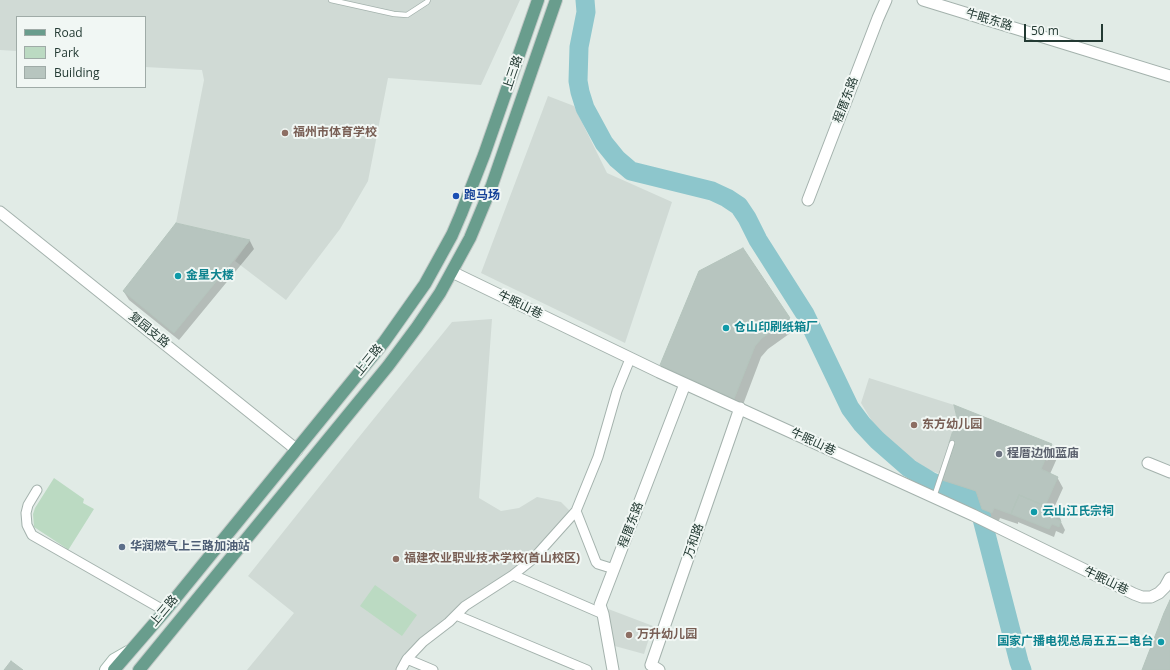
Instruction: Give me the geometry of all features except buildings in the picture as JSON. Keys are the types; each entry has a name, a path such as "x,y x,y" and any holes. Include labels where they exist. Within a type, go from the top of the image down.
{"main road":[{"name":"上三路","path":"114,670 165,611 297,450 397,324 421,290 443,252 458,221 477,173 538,0"},
{"name":"上三路","path":"138,670 388,366 428,312 470,238 492,185 556,0"},
{"path":"106,670 114,660 131,650"}],"street":[{"name":"程厝东路","path":"808,200 886,0"},
{"name":"牛眠东路","path":"923,0 1170,76"},
{"name":"复园支路","path":"0,212 297,450"},
{"name":"牛眠山巷","path":"452,272 630,359 935,495 990,525 1134,594 1142,597 1151,597 1159,593 1165,587 1170,578"},
{"path":"401,670 407,659 423,642 467,604 513,575 537,555 576,511 598,457 616,391 630,359"},
{"name":"程厝东路","path":"613,670 600,605 685,384"},
{"name":"万和路","path":"659,670 651,665 740,408"},
{"path":"1148,463 1170,472"},
{"path":"38,490 28,505 26,513 27,525 32,534 165,611"},
{"path":"576,511 596,562 614,569"},
{"path":"513,575 603,614"},
{"path":"456,615 588,670"},
{"path":"407,659 433,670"}],"lane":[{"path":"331,0 394,14 407,14 428,0"},
{"path":"935,495 952,444"}],"shaded area":[{"name":"福州市体育学校","path":"0,0 520,0 481,85 388,78 368,181 340,229 286,300 235,261 250,240 176,223 204,80 202,70 146,67 146,16 16,16 16,51 0,50"},
{"path":"548,96 574,106 607,173 672,202 625,343 481,273"},
{"name":"福建农业职业技术学校(首山校区)","path":"492,319 479,498 501,511 519,508 537,497 561,502 571,512 535,555 460,606 398,670 247,670 294,613 248,576 452,322"},
{"name":"东方幼儿园","path":"869,378 954,405 957,418 940,474 929,470 908,456 887,441 879,433 861,403"},
{"name":"万升幼儿园","path":"603,607 653,626 644,654 611,645"}],"green space":[{"path":"54,478 84,499 83,503 94,509 67,552 66,548 34,527 33,514 35,508"},
{"path":"375,585 417,615 402,636 360,606"}],"waterway":[{"path":"585,0 586,12 579,47 578,81 585,108 604,143 617,159 631,171 712,191 739,206 758,240 805,314 850,408 862,424 877,440 909,468 932,482 976,503 980,511 1022,670"}],"place":[{"name":"福州市体育学校","path":"285,133"},
{"name":"跑马场","path":"456,196"},
{"name":"金星大楼","path":"178,276"},
{"name":"仓山印刷纸箱厂","path":"726,328"},
{"name":"东方幼儿园","path":"914,425"},
{"name":"程厝边伽蓝庙","path":"999,454"},
{"name":"云山江氏宗祠","path":"1034,512"},
{"name":"华润燃气上三路加油站","path":"122,547"},
{"name":"福建农业职业技术学校(首山校区)","path":"396,559"},
{"name":"万升幼儿园","path":"629,635"},
{"name":"国家广播电视总局五五二电台","path":"1161,642"}]}
